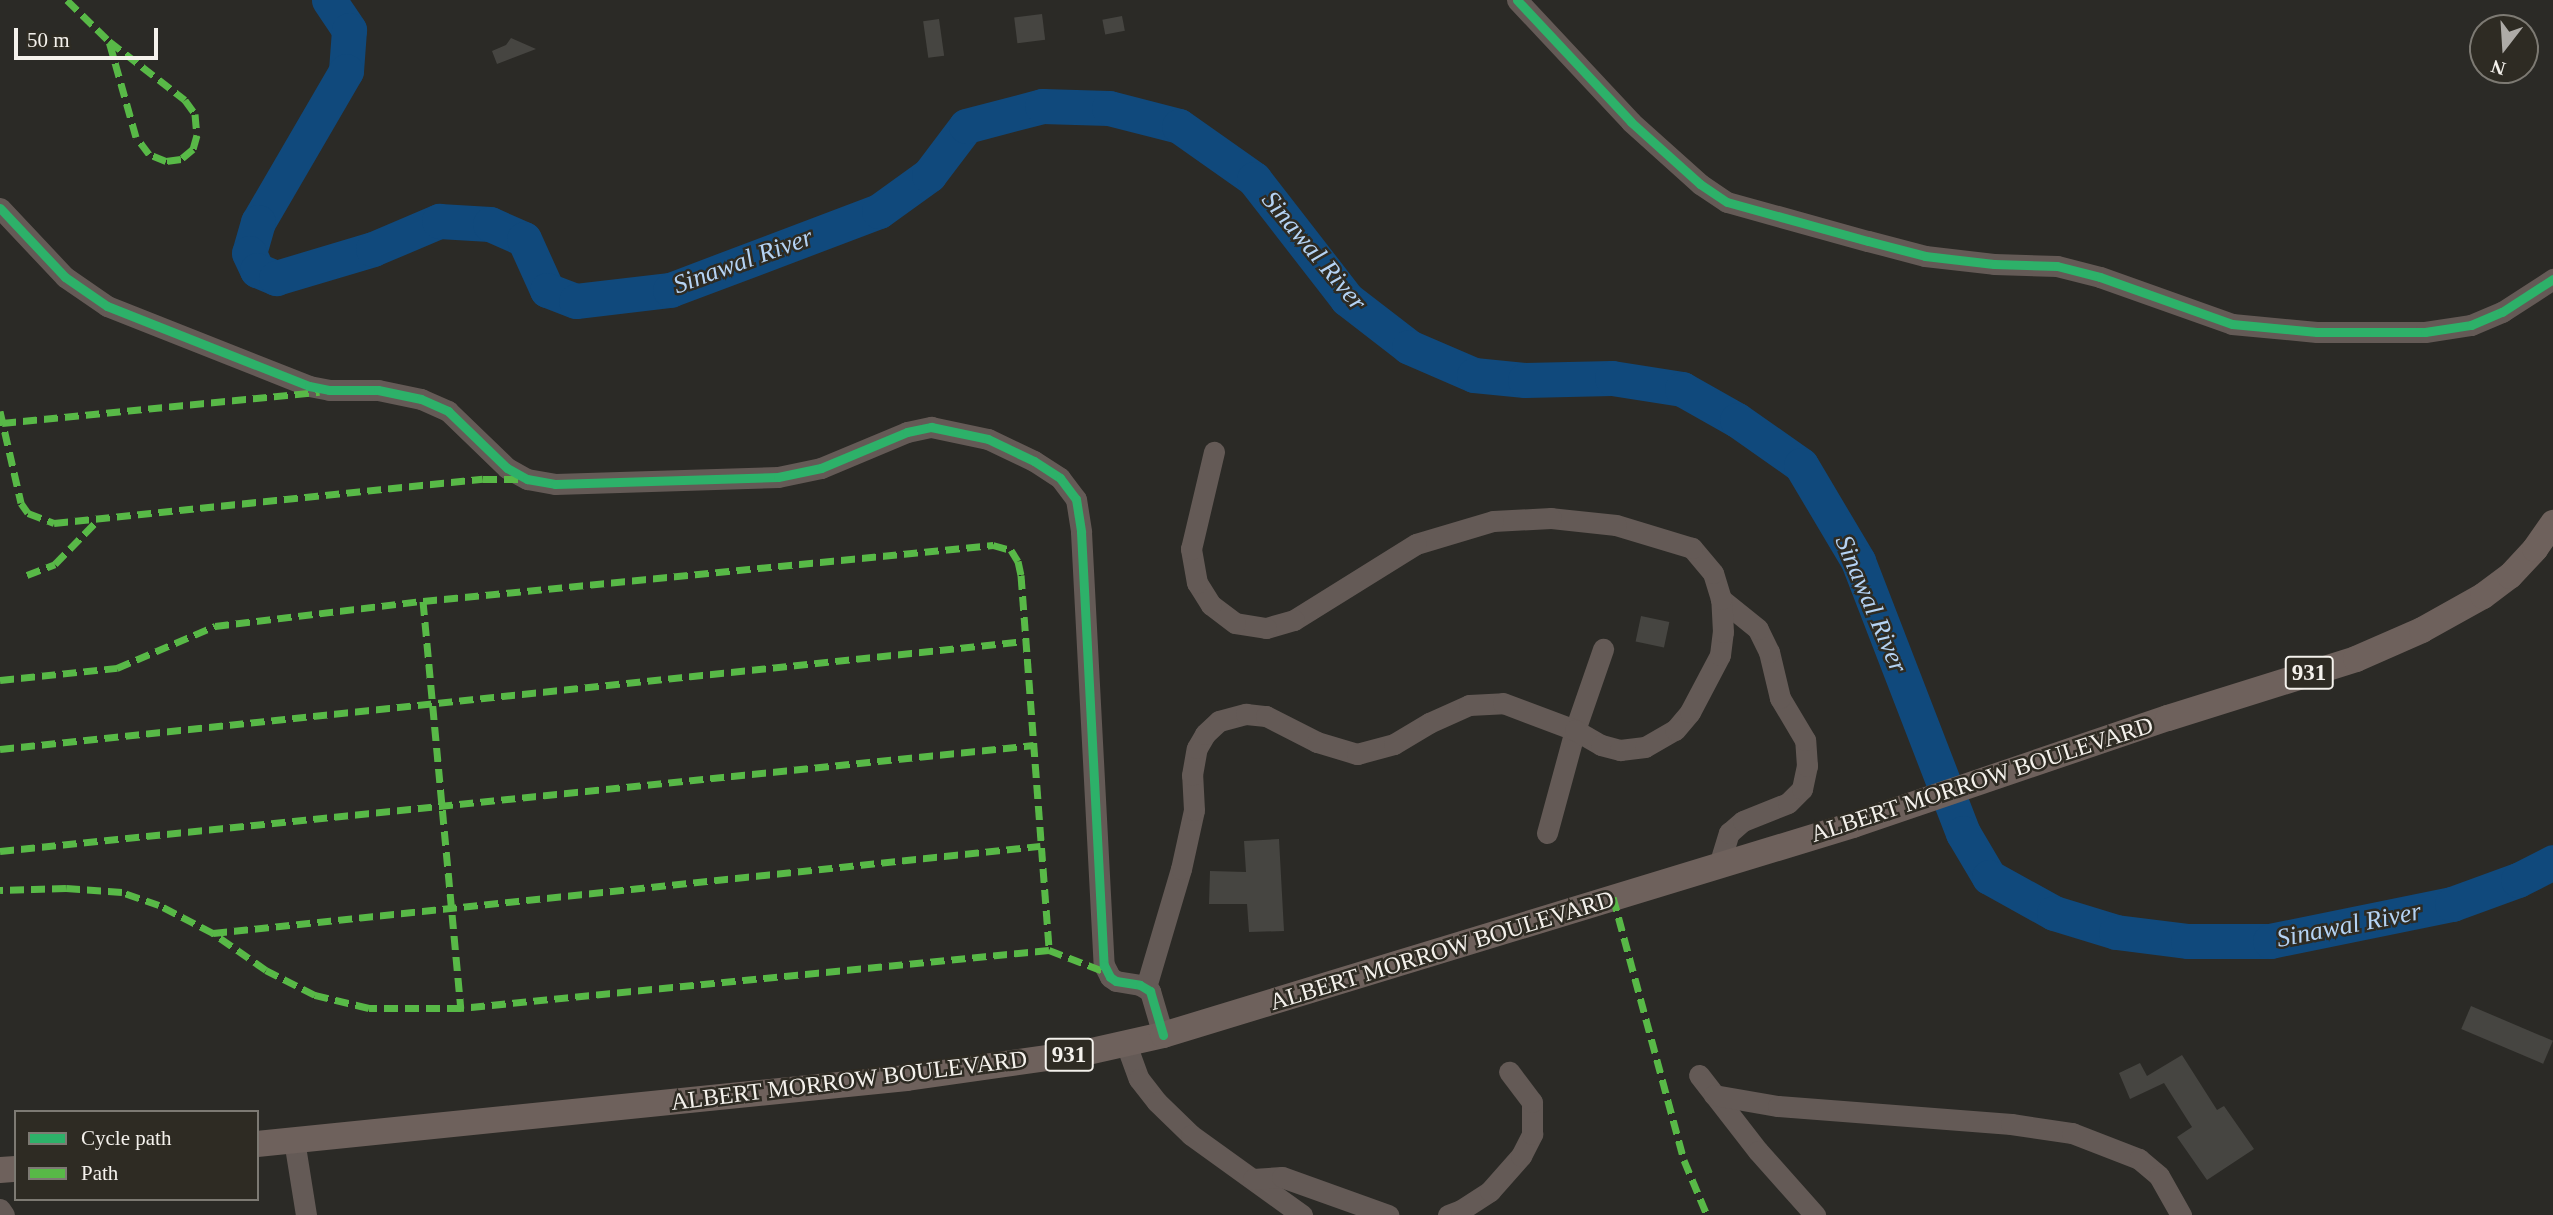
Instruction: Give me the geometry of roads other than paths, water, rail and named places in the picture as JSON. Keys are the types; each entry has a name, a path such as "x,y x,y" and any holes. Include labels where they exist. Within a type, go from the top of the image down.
{"main road":[{"name":"ALBERT MORROW BOULEVARD","path":"259,1144 907,1079 1126,1044 1163,1035 1853,825 2031,763 2356,659 2422,630 2483,596 2510,576 2535,549 2553,523"}],"street":[{"path":"1517,0 1631,122 1700,184 1727,202 1868,241 1926,256 1994,264 2057,266 2111,281 2232,324 2317,332 2425,332 2471,325 2502,312 2553,279"},
{"path":"0,208 65,277 107,306 309,386 329,390 378,390 421,399 448,411 508,468 527,479 555,484 778,477 821,468 885,440 931,427 988,439 1034,461 1060,478 1076,499 1081,532 1104,965 1110,977 1116,981 1146,987 1153,997 1163,1035"},
{"path":"1146,987 1181,869 1191,821 1197,748 1205,734 1219,721 1246,714 1266,716 1317,742 1357,754 1394,744 1429,723 1469,705 1503,703 1575,730 1601,745 1620,750 1645,747 1675,730 1690,712 1720,655 1723,632 1721,599 1713,573 1692,548 1661,536 1616,525 1551,518 1493,521 1416,544 1294,620 1266,628 1235,623 1211,605 1197,583 1191,549 1214,452"},
{"path":"1719,865 1729,833 1743,821 1788,803 1802,789 1807,766 1805,740 1780,698 1769,652 1758,629 1744,614 1721,599"},
{"path":"1547,833 1575,730 1603,649"},
{"path":"1126,1044 1139,1079 1157,1102 1191,1135 1302,1215"},
{"path":"1448,1215 1461,1210 1490,1191 1521,1156 1532,1134 1532,1102 1509,1072"},
{"path":"1699,1076 1758,1151 1815,1215"},
{"path":"1714,1095 1778,1106 2011,1125 2072,1133 2140,1159 2160,1176 2181,1215"},
{"path":"295,1140 306,1215"},
{"path":"1252,1179 1266,1176 1295,1181 1388,1215"},
{"path":"0,1209 4,1215"}],"waterway":[{"name":"Sinawal River","path":"329,0 349,30 346,71 258,222 249,253 257,270 276,278 373,249 439,221 490,224 524,239 547,290 576,301 670,290 879,211 929,175 966,126 1042,106 1109,108 1179,126 1254,179 1347,299 1409,347 1474,375 1525,380 1612,378 1682,389 1737,420 1801,465 1858,561 1963,833 1989,877 2054,913 2116,932 2188,941 2270,941 2452,904 2518,880 2553,862"}]}
